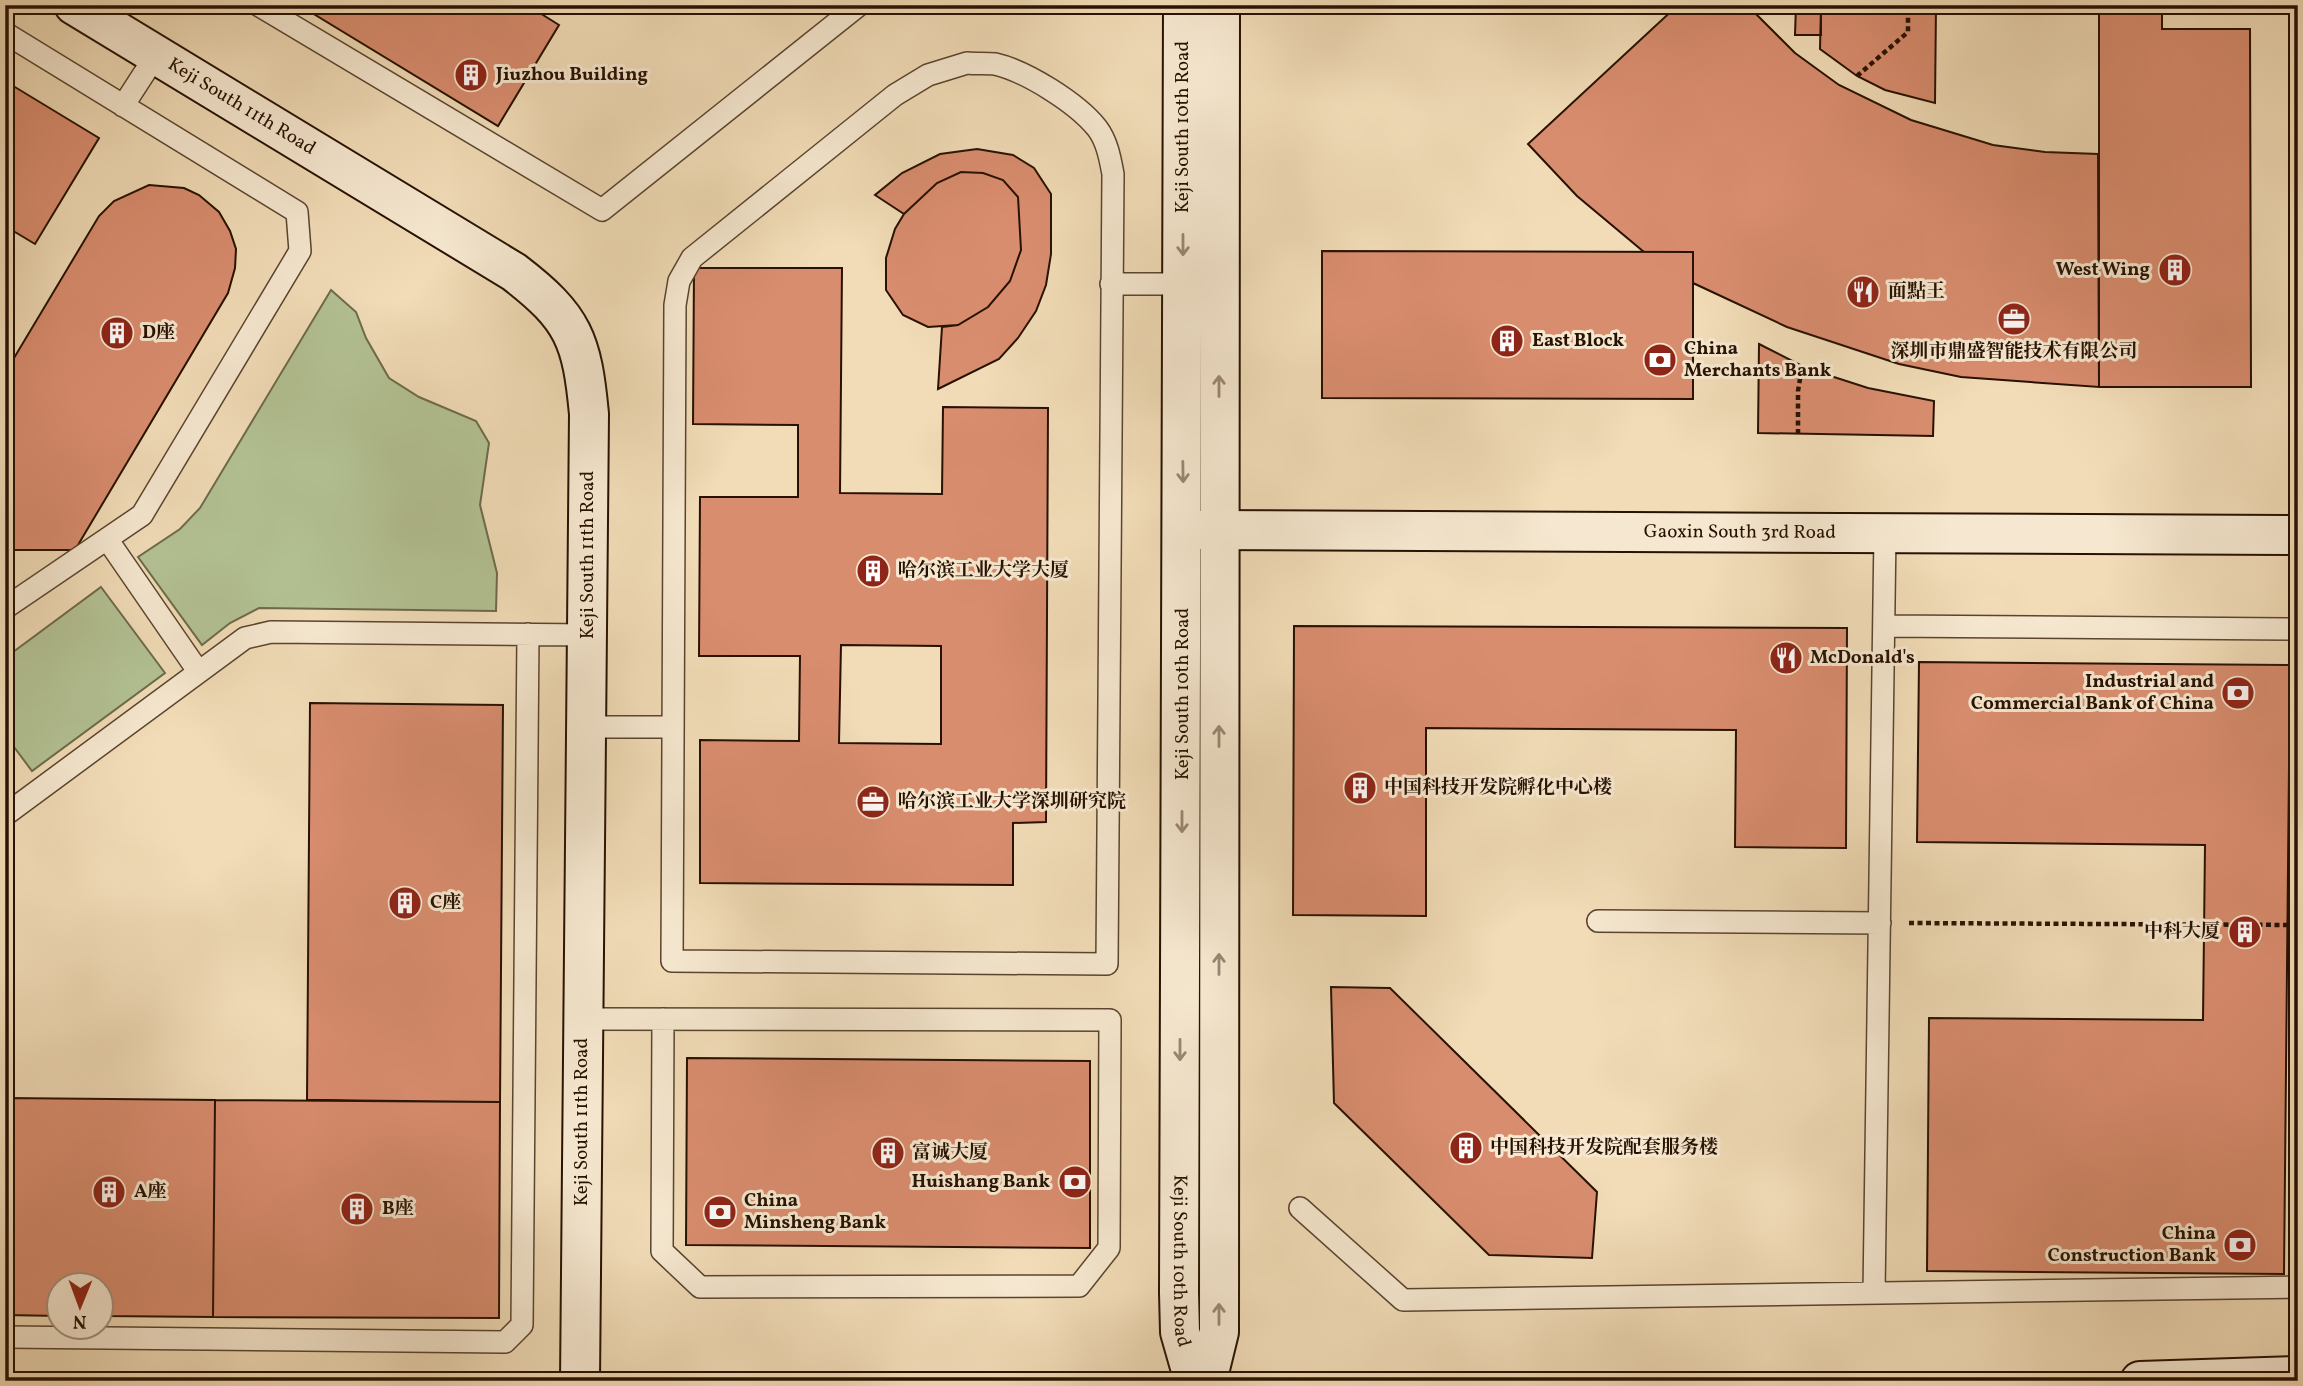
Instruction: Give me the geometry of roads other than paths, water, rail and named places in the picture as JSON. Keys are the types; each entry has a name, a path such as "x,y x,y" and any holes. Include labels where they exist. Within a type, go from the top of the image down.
{"street":[{"name":"Keji South 11th Road","path":"74,5 514,272 548,298 572,329 585,368 589,414 580,1381"},
{"name":"Keji South 10th Road","path":"1183,5 1183,284 1202,530 1219,1332 1207,1381"},
{"name":"Keji South 10th Road","path":"1194,1381 1181,1332 1179,1293 1220,5"},
{"name":"Gaoxin South 3rd Road","path":"1202,530 2298,535"},
{"path":"2140,1381 2298,1376"}],"lane":[{"path":"258,5 602,210 859,5"},
{"path":"5,33 297,212 300,251 142,515 5,608"},
{"path":"123,106 156,55"},
{"path":"967,64 994,64 1025,74 1073,106 1097,128 1109,152 1112,174 1107,964 672,961 673,727 675,305 679,281 692,258 895,95 928,75 967,64"},
{"path":"1111,284 1183,284"},
{"path":"1874,1293 1885,533"},
{"path":"107,539 198,671"},
{"path":"1884,626 2298,629"},
{"path":"5,814 245,638 271,632 588,635"},
{"path":"5,1337 506,1342 522,1325 528,634"},
{"path":"587,727 673,727"},
{"path":"1598,921 1880,923"},
{"path":"583,1019 663,1019 1110,1020 1109,1248 1079,1286 700,1287 662,1251 663,1019"},
{"path":"1300,1208 1403,1300 2298,1287"}],"place":[{"name":"Jiuzhou Building","path":"471,75"},
{"name":"West Wing","path":"2175,270"},
{"name":"面點王","path":"1863,292"},
{"name":"深圳市鼎盛智能技术有限公司","path":"2014,319"},
{"name":"D座","path":"117,333"},
{"name":"East Block","path":"1507,341"},
{"name":"China Merchants Bank","path":"1660,360"},
{"name":"哈尔滨工业大学大厦","path":"873,571"},
{"name":"McDonald's","path":"1786,658"},
{"name":"Industrial and Commercial Bank of China","path":"2238,693"},
{"name":"中国科技开发院孵化中心楼","path":"1360,788"},
{"name":"哈尔滨工业大学深圳研究院","path":"873,802"},
{"name":"C座","path":"405,903"},
{"name":"中科大厦","path":"2245,932"},
{"name":"中国科技开发院配套服务楼","path":"1466,1148"},
{"name":"富诚大厦","path":"888,1153"},
{"name":"Huishang Bank","path":"1075,1182"},
{"name":"A座","path":"109,1192"},
{"name":"B座","path":"357,1209"},
{"name":"China Minsheng Bank","path":"720,1212"},
{"name":"China Construction Bank","path":"2240,1245"}]}
